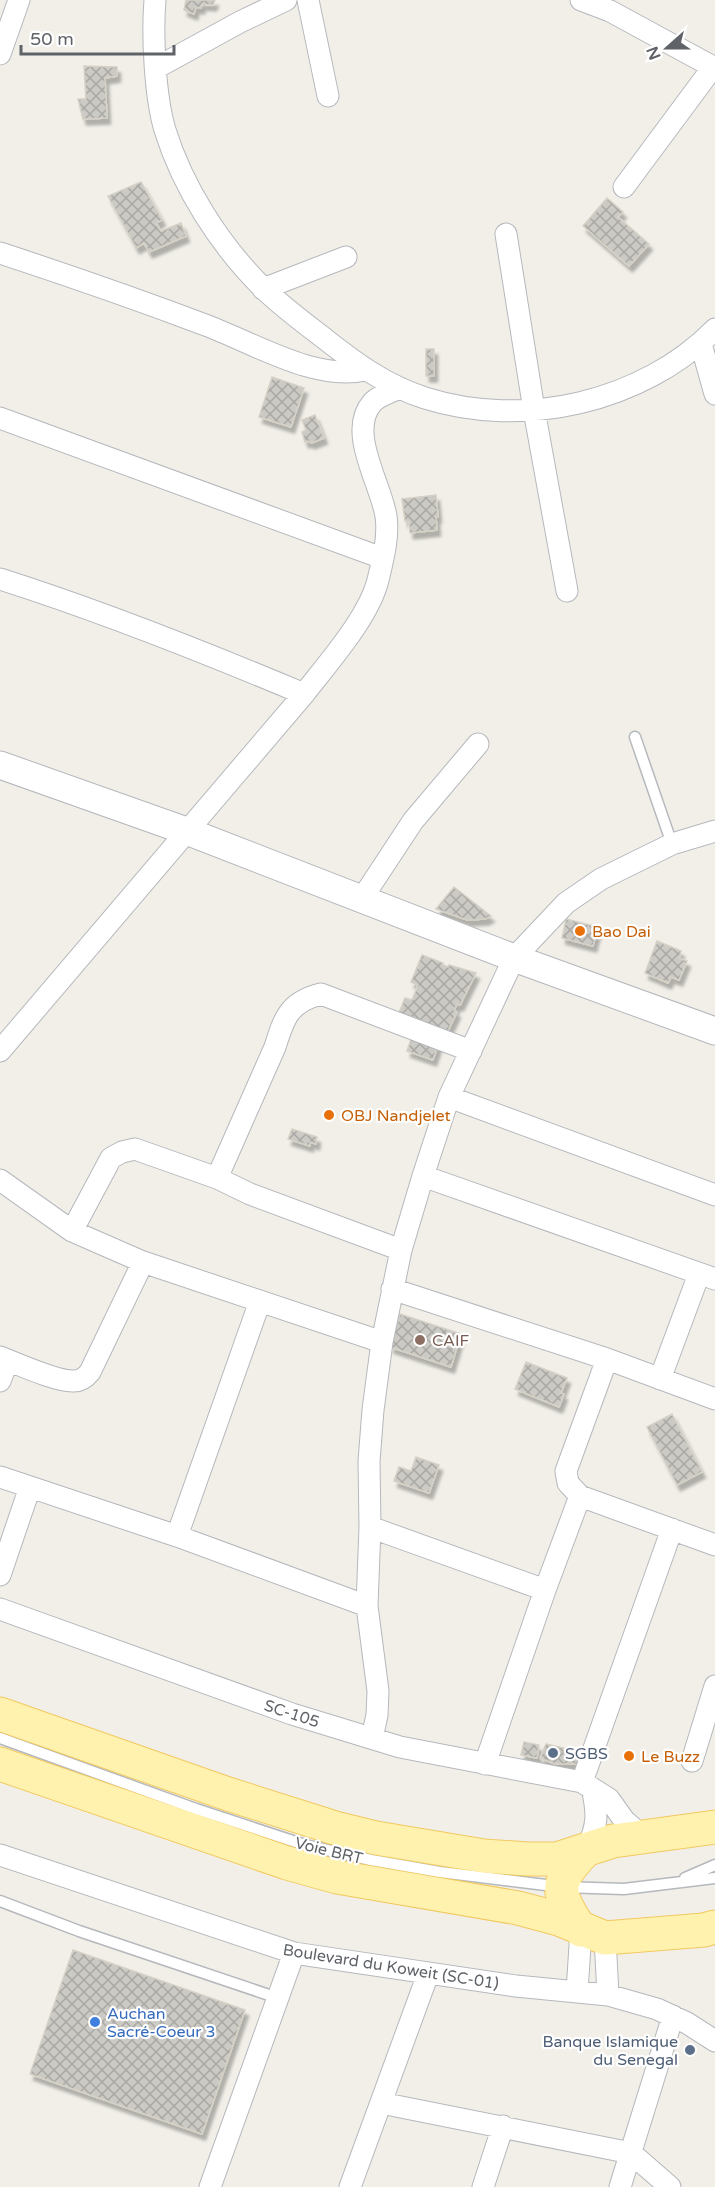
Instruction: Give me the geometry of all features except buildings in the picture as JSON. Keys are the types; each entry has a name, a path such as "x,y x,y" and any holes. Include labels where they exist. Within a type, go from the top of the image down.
{"main road":[{"path":"0,1714 228,1794 334,1828 376,1838 484,1856 557,1859 613,1841 715,1827"},
{"path":"0,1764 286,1863 337,1877 518,1908 559,1919 593,1934 711,1933"},
{"path":"586,1850 570,1866 563,1880 561,1896 567,1909 593,1934"}],"street":[{"path":"155,0 158,94 165,129 179,166 207,217 241,266 263,289 365,370 400,388 426,398 458,406 493,410 534,410 582,403 610,395 664,369 708,337 715,394"},
{"path":"156,68 240,22 286,0"},
{"path":"308,0 328,96"},
{"path":"581,0 610,11 714,67 624,188"},
{"path":"0,54 11,6"},
{"path":"506,234 534,410 567,591"},
{"path":"0,253 209,326 292,360 331,372 350,374 365,370"},
{"path":"263,289 346,257"},
{"path":"4,1039 189,832 336,654 367,607 375,592 387,534 385,515 365,448 362,425 365,413 374,401 400,388"},
{"path":"0,418 382,558"},
{"path":"0,579 67,600 189,645 304,694"},
{"path":"363,897 413,821 478,744"},
{"path":"0,765 189,832 363,897 514,958 715,1031"},
{"path":"372,1738 378,1691 367,1606 370,1527 369,1461 382,1342 401,1250 449,1097 514,958 566,903 601,879 672,844 715,831"},
{"path":"217,1178 275,1047 282,1026 289,1011 299,1002 321,994 471,1051"},
{"path":"449,1097 715,1195"},
{"path":"72,1231 111,1158 135,1149 217,1178 250,1194 401,1250"},
{"path":"423,1176 707,1276 660,1379"},
{"path":"0,1180 72,1231 143,1262 382,1342"},
{"path":"0,1381 4,1359 64,1380 76,1382 85,1378 143,1262"},
{"path":"392,1289 607,1359 715,1400"},
{"path":"177,1536 260,1300"},
{"path":"607,1359 566,1471 568,1483 580,1496 715,1545"},
{"path":"0,1477 177,1536 367,1606"},
{"path":"0,1575 30,1487"},
{"path":"485,1764 580,1496"},
{"path":"370,1527 545,1590"},
{"path":"586,1850 595,1833 597,1810 587,1785 672,1529"},
{"name":"SC-105","path":"0,1609 292,1714 400,1747 587,1785 609,1799 624,1820 642,1836"},
{"path":"692,1761 715,1686"},
{"name":"Boulevard du Koweit (SC-01)","path":"0,1855 294,1953 428,1974 608,1995 657,2009 715,2041"},
{"path":"577,1992 593,1934"},
{"path":"593,1934 608,1995"},
{"path":"210,2187 294,1953"},
{"path":"350,2187 428,1974"},
{"path":"620,2187 673,2016"},
{"path":"381,2103 631,2153 670,2187"},
{"path":"483,2187 503,2126"}],"lane":[{"path":"634,737 672,844"},
{"name":"Voie BRT","path":"0,1738 196,1809 305,1845 371,1860 440,1872 562,1887 624,1890 715,1878"},
{"name":"Voie BRT","path":"674,1883 715,1865"},
{"path":"0,1901 79,1931 278,1998"}],"place":[{"name":"Bao Dai","path":"580,931"},
{"name":"OBJ Nandjelet","path":"329,1115"},
{"name":"CAIF","path":"420,1340"},
{"name":"SGBS","path":"553,1753"},
{"name":"Le Buzz","path":"629,1756"},
{"name":"Auchan Sacré-Coeur 3","path":"95,2022"},
{"name":"Banque Islamique du Senegal","path":"690,2050"}]}
